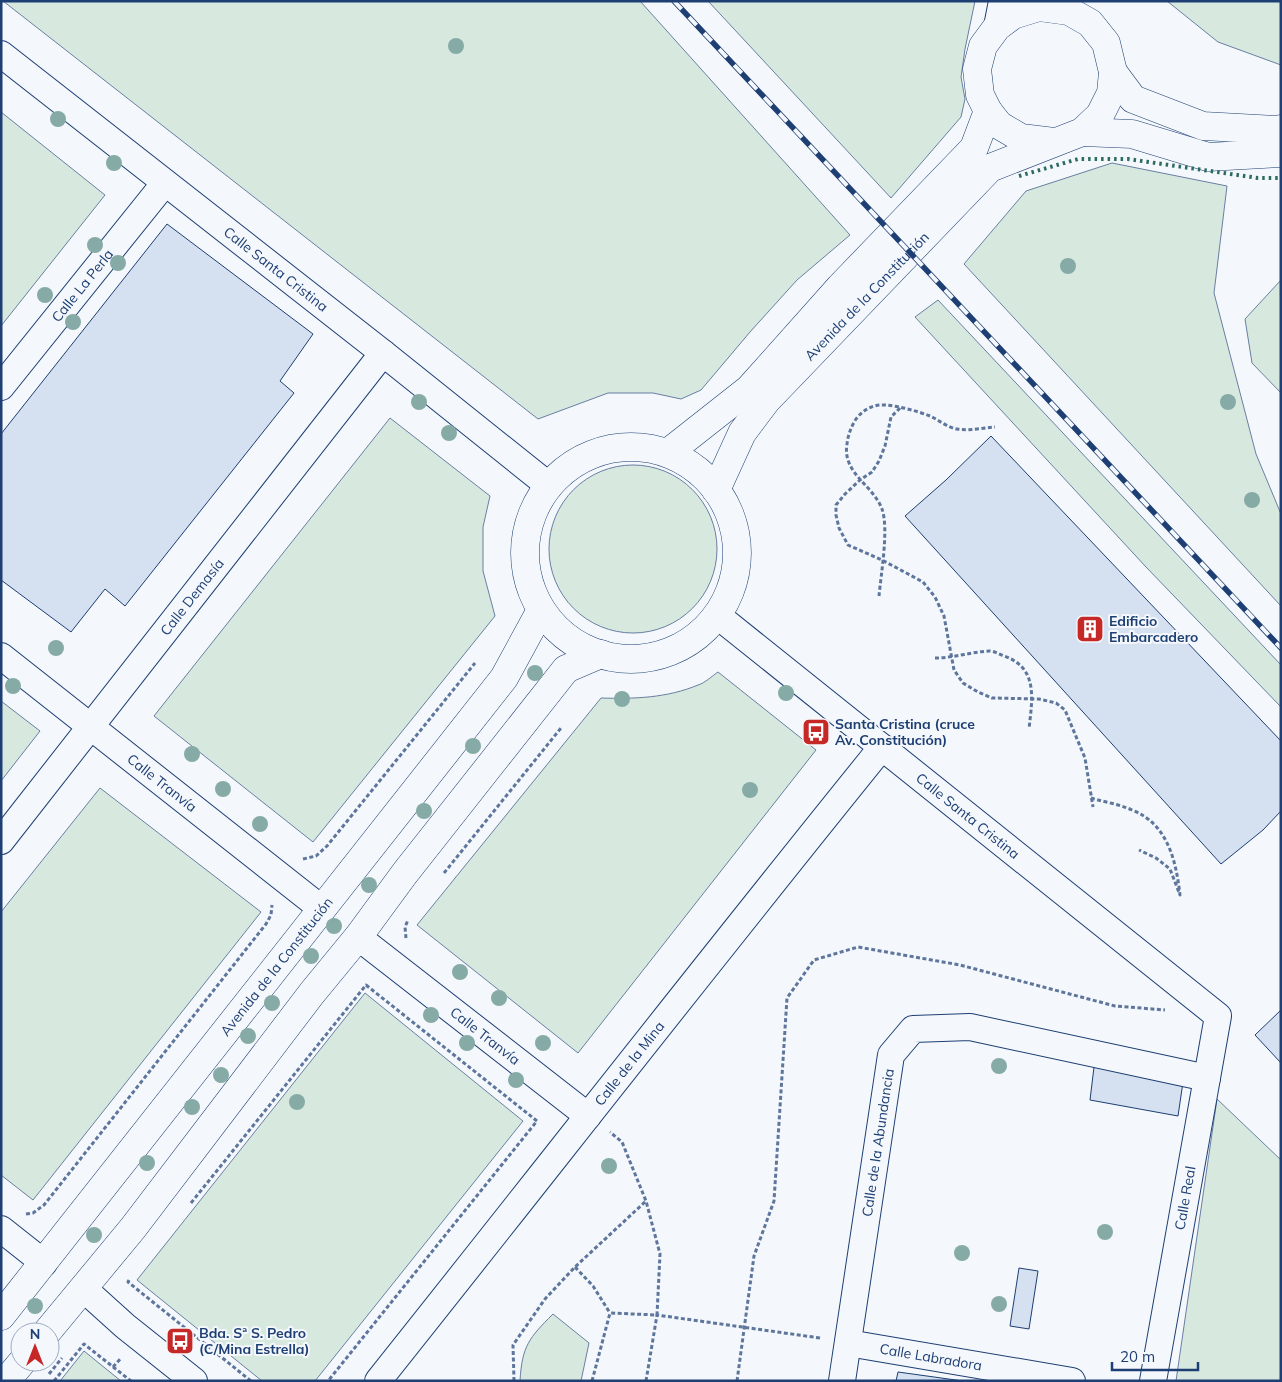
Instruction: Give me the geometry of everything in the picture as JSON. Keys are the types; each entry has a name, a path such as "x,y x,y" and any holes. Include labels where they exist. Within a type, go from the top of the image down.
{"main road":[{"path":"1082,132 1100,115 1111,93 1113,72 1106,43 1090,23 1063,6 1039,7 1013,15 999,14 984,46 977,69 980,95 988,111 999,125 1022,138 1054,142 1082,132 1132,134 1208,157 1281,153"},
{"path":"1113,72 1133,99 1203,126 1281,129"},
{"name":"Avenida de la Constitución","path":"669,452 749,389 840,287 974,148 988,111"},
{"name":"Avenida de la Constitución","path":"716,490 742,433 766,401 990,168 1054,142"},
{"path":"622,446 669,452 699,469 727,503 739,549 735,582 718,616 689,644 644,659 601,654 559,632 541,610 528,584 524,544 534,507 548,485 580,458 622,446"},
{"name":"Avenida de la Constitución","path":"1,1316 504,678 541,610"},
{"path":"56,1322 133,1228 312,993 358,937 405,873 566,669 601,654"}],"street":[{"name":"Calle Santa Cristina","path":"1,54 164,184 383,353 548,485"},
{"name":"Calle La Perla","path":"1,387 164,184"},
{"name":"Calle Demasía","path":"1,841 383,353"},
{"name":"Calle Santa Cristina","path":"718,616 1218,1016"},
{"name":"Calle Tranvía","path":"1,656 322,909"},
{"name":"Calle de la Mina","path":"378,1381 755,903 882,747"},
{"name":"Calle Tranvía","path":"358,937 588,1116"},
{"name":"Calle Real","path":"1153,1381 1218,1016"},
{"name":"Calle de la Abundancia","path":"842,1381 891,1055 913,1029 970,1027 1207,1078"},
{"path":"1,1229 44,1263"},
{"path":"84,1289 125,1326 194,1381"},
{"name":"Calle Labradora","path":"848,1343 1072,1381"}],"path":[{"path":"879,596 884,524 882,509 874,495 849,466 846,449 848,435 861,412 871,407 885,405 929,416 956,429 972,430 995,427"},
{"path":"900,408 891,417 880,461 872,472 860,480 836,505 839,528 848,545 882,560 923,582 935,597 944,616 954,670 963,682 978,692 992,698 1056,702 1065,710 1085,758 1093,807"},
{"path":"935,658 951,658 991,651 1010,658 1022,667 1031,682 1032,699 1029,729"},
{"path":"268,868 284,852 301,859 316,856 327,846 475,662"},
{"path":"440,879 561,728"},
{"path":"1091,798 1133,810 1149,820 1162,834 1177,869 1180,895 1170,869 1156,858 1139,850"},
{"path":"22,1215 33,1213 44,1205 266,924 271,915 272,903"},
{"path":"406,975 418,956 410,949 406,942 405,928 409,916"},
{"path":"189,1206 366,984 537,1121 328,1381"},
{"path":"588,1116 622,1142 646,1201 660,1254 657,1315 646,1381"},
{"path":"514,1381 513,1345 545,1299 574,1267 646,1201"},
{"path":"574,1267 593,1286 610,1313 592,1381"},
{"path":"124,1285 125,1279 132,1273 128,1282 252,1381"},
{"path":"610,1313 657,1315 848,1343"},
{"path":"54,1381 84,1344 130,1381"},
{"path":"44,1381 65,1354"}],"shaded area":[{"path":"3,1 640,1 850,235 797,280 701,390 681,399 653,393 608,393 538,419"},
{"path":"708,1 975,1 961,77 965,99 961,117 891,198"},
{"path":"1167,1 1281,1 1281,65 1218,42"},
{"path":"1,112 105,195 1,326"},
{"path":"1112,163 1227,186 1214,293 1256,454 1281,514 1281,606 964,264 1026,191"},
{"path":"1281,280 1281,393 1252,363 1245,319"},
{"path":"938,300 1281,665 1281,707 1146,567 915,317"},
{"path":"390,418 490,496 483,527 483,571 495,616 313,842 154,716"},
{"path":"633,465 657,469 673,475 698,496 707,509 713,525 717,549 713,573 707,589 686,614 673,623 657,629 633,633 609,629 593,623 568,602 559,589 553,573 549,549 553,525 559,509 580,484 593,475 609,469"},
{"path":"718,672 816,750 578,1053 417,925 601,698 638,698 674,693 701,684"},
{"path":"1,701 40,731 1,781"},
{"path":"100,788 261,912 33,1200 1,1175 1,912"},
{"path":"365,993 523,1121 315,1381 262,1381 137,1280"},
{"path":"1217,1099 1281,1160 1281,1381 1176,1381"},
{"path":"553,1314 589,1343 581,1381 520,1381 523,1359 528,1343"},
{"path":"84,1351 121,1381 60,1381"}],"building":[{"path":"167,224 313,334 280,381 294,393 125,606 105,589 71,632 1,580 1,434"},
{"name":"Edificio Embarcadero","path":"991,436 1281,741 1281,811 1263,830 1221,864 905,516 946,480"},
{"path":"1281,1010 1281,1063 1255,1035"},
{"path":"1094,1067 1183,1082 1178,1116 1090,1100"},
{"path":"1019,1268 1038,1271 1029,1329 1010,1326"},
{"path":"898,1372 963,1381 896,1381"}],"railway":[{"path":"674,1 1281,648"}],"hedge":[{"path":"1019,176 1078,159 1128,159 1258,178 1281,178"}],"place":[{"name":"Edificio Embarcadero","path":"1090,629"},
{"name":"Santa Cristina (cruce Av. Constitución)","path":"816,732"},
{"name":"Bda. Sª S. Pedro (C/Mina Estrella)","path":"180,1341"}]}
